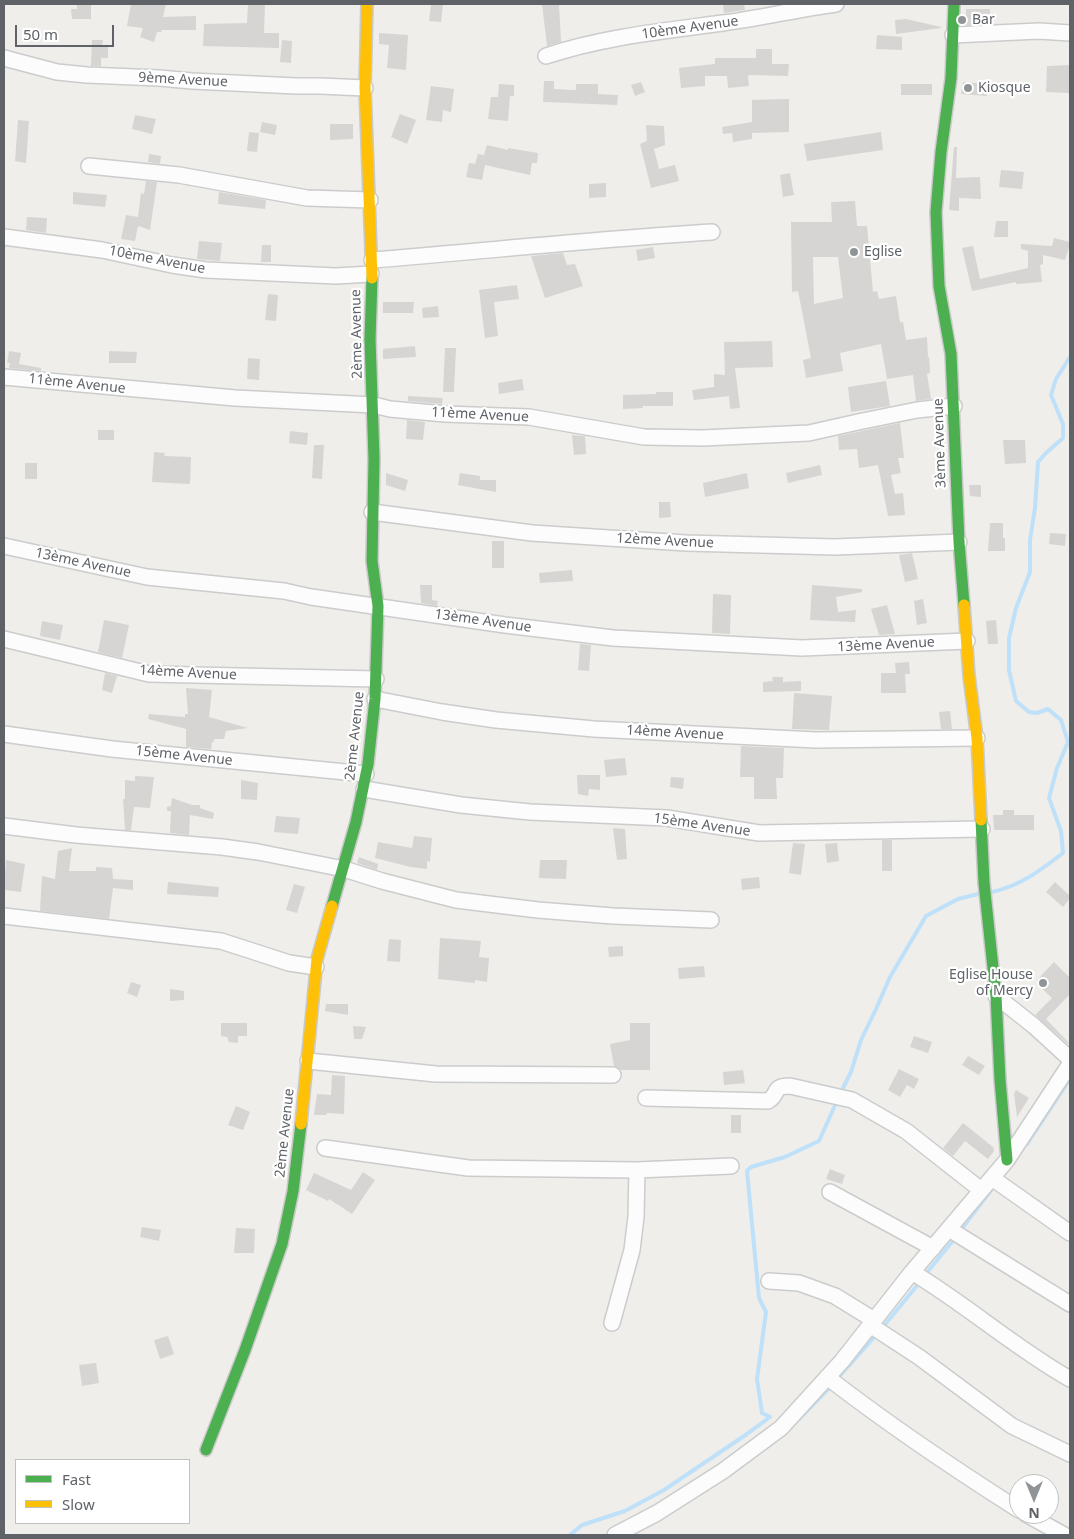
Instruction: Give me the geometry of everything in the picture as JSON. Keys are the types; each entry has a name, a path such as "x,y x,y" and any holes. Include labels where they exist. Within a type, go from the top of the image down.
{"street":[{"name":"2ème Avenue","path":"206,1450 245,1350 282,1244 293,1191 308,1062 316,966 344,869 365,782 375,699 378,606 372,561 374,405 370,339 372,267 365,88 367,4"},
{"name":"10ème Avenue","path":"546,56 586,44 664,30 769,16 836,4"},
{"name":"3ème Avenue","path":"954,4 951,78 936,212 939,286 951,354 959,542 969,676 977,738 984,883 996,996 1006,1160"},
{"path":"953,35 1039,31 1070,33"},
{"name":"9ème Avenue","path":"4,58 57,72 87,75 201,82 365,88"},
{"path":"89,166 179,174 307,198 370,200"},
{"name":"10ème Avenue","path":"4,237 102,250 172,265 206,270 336,276 372,267 524,248 618,238 712,232"},
{"name":"11ème Avenue","path":"4,377 235,398 374,405 390,409 438,413 529,417 644,437 703,438 809,434 917,410 954,406"},
{"name":"12ème Avenue","path":"372,512 532,532 686,543 835,547 959,542"},
{"name":"13ème Avenue","path":"4,546 148,577 284,591 311,597 505,625 613,638 802,648 967,641"},
{"name":"14ème Avenue","path":"4,639 149,674 376,679"},
{"name":"14ème Avenue","path":"375,699 496,720 594,729 816,740 977,738"},
{"name":"15ème Avenue","path":"4,734 112,749 161,753 365,782 461,804 530,812 667,818 759,833 982,829"},
{"path":"4,826 76,835 222,847 290,858 344,869 456,900 538,910 613,916 711,920"},
{"path":"4,916 213,940 289,963 316,966"},
{"path":"996,996 1034,1026 1070,1059"},
{"path":"308,1062 436,1074 613,1075"},
{"path":"614,1535 723,1472 782,1428 827,1377 912,1272 992,1178 1070,1064"},
{"path":"646,1098 768,1101 774,1097 776,1089 780,1086 790,1086 852,1100 906,1131 981,1190"},
{"path":"325,1148 468,1168 637,1170 731,1166"},
{"path":"612,1323 632,1250 636,1217 637,1170"},
{"path":"992,1178 1070,1233"},
{"path":"830,1192 933,1248"},
{"path":"949,1228 1070,1304"},
{"path":"912,1272 1070,1380"},
{"path":"769,1281 799,1283 835,1296 1012,1426 1070,1454"},
{"path":"827,1377 870,1411 955,1470 1009,1504"},
{"path":"1042,1530 1064,1535"}],"building":[{"path":"77,4 91,4 91,19 72,19 71,9 77,9"},
{"path":"131,4 166,4 163,17 196,16 196,30 162,30 157,32 154,42 140,37 143,28 127,26"},
{"path":"248,4 265,4 264,33 279,33 279,48 203,46 204,24 247,23"},
{"path":"431,4 443,4 441,22 429,21"},
{"path":"542,4 559,4 561,42 547,46"},
{"path":"723,4 744,4 745,10 724,13"},
{"path":"966,9 990,9 990,24 966,25"},
{"path":"906,19 941,28 896,34 895,20"},
{"path":"379,33 408,35 406,70 387,68 389,45 379,44"},
{"path":"877,35 902,37 902,50 876,49"},
{"path":"92,40 103,40 102,47 108,47 108,58 101,58 101,66 91,66"},
{"path":"282,40 292,41 291,63 280,62"},
{"path":"756,49 772,49 772,64 789,64 788,76 751,75 748,76 749,86 728,88 727,76 705,76 705,86 681,88 679,68 715,64 715,58 756,58"},
{"path":"1070,65 1070,93 1046,92 1047,66"},
{"path":"544,81 554,81 554,89 576,90 576,84 598,84 598,94 618,95 617,105 543,102"},
{"path":"641,82 645,92 635,96 631,85"},
{"path":"963,82 988,84 987,96 961,94"},
{"path":"499,84 514,85 514,96 510,96 508,121 488,119 491,97 498,97"},
{"path":"901,84 932,84 932,95 901,95"},
{"path":"431,86 454,89 451,112 443,110 442,122 426,120"},
{"path":"789,99 789,132 752,133 752,139 733,142 732,133 723,134 722,127 752,122 752,100"},
{"path":"400,114 416,120 407,144 391,137"},
{"path":"135,115 156,119 152,134 132,129"},
{"path":"18,120 29,121 26,163 15,161"},
{"path":"262,122 277,125 275,135 260,132"},
{"path":"330,124 353,124 353,139 330,140"},
{"path":"646,125 664,126 665,145 654,149 659,169 675,165 679,181 651,188 640,144 647,141"},
{"path":"249,132 259,133 257,152 247,151"},
{"path":"881,132 883,150 807,161 804,144"},
{"path":"487,145 508,150 508,148 538,153 537,163 532,163 530,175 485,165 482,180 466,177 469,163 475,164 478,154 484,155"},
{"path":"954,147 957,147 956,178 980,177 981,199 959,198 959,211 949,210"},
{"path":"149,154 161,156 160,164 148,162"},
{"path":"1001,170 1024,172 1022,189 999,187"},
{"path":"790,173 794,195 783,197 780,175"},
{"path":"146,181 157,182 150,230 138,226 135,241 121,239 126,215 138,217 141,193 144,194"},
{"path":"606,183 606,197 589,198 589,184"},
{"path":"73,192 107,195 105,207 73,204"},
{"path":"219,192 266,200 265,209 218,204"},
{"path":"855,201 857,226 867,226 873,292 877,291 879,299 896,296 900,322 903,322 906,340 927,337 930,373 927,374 931,399 916,401 913,375 887,379 881,344 840,353 843,371 806,378 803,360 811,358 798,291 792,292 791,222 832,222 831,202","holes":["813,257 838,257 843,298 814,304"]},
{"path":"27,217 47,218 46,233 26,230"},
{"path":"996,221 1008,221 1008,237 994,237"},
{"path":"1054,238 1070,242 1070,244 1065,260 1043,255 1043,264 1040,265 1042,282 1016,284 1016,282 972,291 962,248 973,246 980,279 1028,268 1028,251 1021,249 1021,244 1052,246"},
{"path":"199,241 222,243 220,261 197,259"},
{"path":"262,245 271,245 271,262 261,262"},
{"path":"653,247 655,258 638,261 636,250"},
{"path":"563,253 567,265 575,264 583,286 545,298 531,256"},
{"path":"517,285 519,299 494,302 498,336 485,338 479,290"},
{"path":"268,294 278,295 276,321 265,320"},
{"path":"383,302 414,302 413,313 383,313"},
{"path":"438,306 439,317 423,318 422,308"},
{"path":"772,341 773,367 735,368 740,408 730,409 729,396 694,400 692,390 714,387 714,374 725,375 724,342"},
{"path":"415,346 416,357 383,359 383,349"},
{"path":"445,348 456,348 454,392 443,392"},
{"path":"9,351 21,353 19,364 41,368 41,371 9,368 10,363 7,363"},
{"path":"109,351 137,352 136,363 109,363"},
{"path":"248,358 260,359 259,380 247,379"},
{"path":"522,379 524,390 499,394 498,383"},
{"path":"886,381 890,406 851,412 848,387"},
{"path":"656,392 673,392 673,406 643,406 643,408 623,409 623,395 656,394"},
{"path":"408,396 443,398 442,404 408,401"},
{"path":"407,420 425,422 423,440 406,439"},
{"path":"900,423 904,458 898,458 901,473 891,475 895,494 903,493 905,515 888,516 878,465 859,468 857,449 839,450 838,436"},
{"path":"98,430 114,430 114,440 98,440"},
{"path":"290,431 308,433 307,445 289,443"},
{"path":"572,435 585,436 586,454 574,455"},
{"path":"1003,440 1025,440 1026,463 1005,464"},
{"path":"314,445 324,445 322,479 312,478"},
{"path":"154,452 165,453 164,456 191,457 190,484 152,482"},
{"path":"25,463 37,463 37,479 25,479"},
{"path":"820,465 822,475 788,483 786,473"},
{"path":"386,473 408,480 405,491 386,485"},
{"path":"460,473 480,476 480,480 496,480 496,492 458,485"},
{"path":"747,473 749,488 705,497 703,483"},
{"path":"969,485 981,485 981,497 970,496"},
{"path":"659,502 670,502 671,517 659,518"},
{"path":"990,523 1003,523 1005,551 988,551"},
{"path":"1050,533 1066,534 1065,546 1049,544"},
{"path":"492,541 504,541 504,568 492,568"},
{"path":"912,553 918,579 905,582 899,555"},
{"path":"572,570 573,581 540,583 539,573"},
{"path":"420,585 432,585 432,600 438,601 437,606 421,603"},
{"path":"812,585 862,589 862,592 836,597 838,612 856,610 855,622 810,620"},
{"path":"713,594 731,595 730,634 712,633"},
{"path":"923,599 927,623 917,625 914,601"},
{"path":"887,605 895,634 879,635 871,609"},
{"path":"104,620 129,625 122,658 98,652"},
{"path":"996,620 998,644 988,644 986,621"},
{"path":"42,621 63,625 60,640 40,636"},
{"path":"580,644 591,645 589,671 578,670"},
{"path":"909,662 910,674 905,674 906,693 881,693 881,673 896,673 895,663"},
{"path":"105,673 117,676 112,693 102,690"},
{"path":"772,677 783,677 783,682 801,681 801,691 763,692 763,682 773,681"},
{"path":"186,688 212,690 209,717 248,728 226,731 224,739 214,739 211,749 186,747 186,729 148,719 149,714 185,717 185,714 188,714"},
{"path":"794,693 832,696 829,730 792,729"},
{"path":"950,711 952,729 941,729 939,712"},
{"path":"741,746 784,748 783,778 776,778 777,799 754,799 754,777 740,777"},
{"path":"625,758 627,775 606,777 604,760"},
{"path":"577,775 600,775 600,790 589,789 588,796 578,794"},
{"path":"135,776 154,777 150,808 134,807 131,830 125,830 123,799 125,799 125,780 135,781"},
{"path":"671,777 684,778 683,789 670,787"},
{"path":"241,780 258,783 257,800 241,799"},
{"path":"172,798 192,805 200,805 200,808 214,813 213,819 190,815 189,835 170,833 171,811 167,811 167,807 171,806"},
{"path":"1003,810 1014,810 1014,815 1034,815 1034,830 994,830 993,815 1003,815"},
{"path":"276,816 300,818 298,834 274,832"},
{"path":"613,828 625,829 627,859 617,860"},
{"path":"414,836 432,838 430,862 427,861 427,869 375,858 378,842 412,848"},
{"path":"882,840 892,840 892,871 882,871"},
{"path":"793,843 805,844 801,875 789,873"},
{"path":"837,843 839,861 827,863 825,844"},
{"path":"72,848 69,871 96,871 96,867 112,868 113,879 133,880 133,890 113,888 109,919 40,911 42,876 55,879 58,851"},
{"path":"359,857 378,864 377,870 357,863"},
{"path":"6,860 25,864 21,892 4,890"},
{"path":"540,860 567,860 566,879 539,878"},
{"path":"759,877 760,888 742,890 741,879"},
{"path":"168,882 219,887 218,897 167,894"},
{"path":"1055,882 1070,896 1063,907 1046,892"},
{"path":"294,884 305,887 297,913 286,910"},
{"path":"440,938 481,941 479,957 489,958 487,982 475,980 475,983 438,979"},
{"path":"389,939 401,940 400,962 387,961"},
{"path":"623,946 623,956 609,957 608,947"},
{"path":"1054,962 1070,978 1070,994 1046,1019 1068,1044 1035,1015 1052,998 1037,984 1037,980"},
{"path":"704,966 705,977 679,979 678,968"},
{"path":"131,982 141,985 137,997 127,993"},
{"path":"170,989 184,991 184,1000 170,1001"},
{"path":"326,1004 348,1004 348,1015 325,1011"},
{"path":"221,1023 247,1023 247,1036 238,1036 238,1043 229,1042 227,1037 221,1036"},
{"path":"630,1023 650,1023 650,1070 621,1070 614,1066 610,1044 630,1040"},
{"path":"353,1026 366,1027 362,1039 354,1039"},
{"path":"914,1036 932,1042 928,1053 910,1047"},
{"path":"968,1056 985,1066 979,1075 962,1065"},
{"path":"899,1069 919,1079 914,1089 907,1085 900,1097 888,1090"},
{"path":"743,1070 745,1083 724,1085 723,1072"},
{"path":"332,1075 345,1076 344,1114 327,1113 326,1115 314,1115 317,1094 331,1095"},
{"path":"1016,1090 1029,1098 1017,1117 1014,1094"},
{"path":"236,1106 250,1112 243,1130 228,1125"},
{"path":"731,1115 741,1115 741,1133 731,1133"},
{"path":"963,1123 993,1147 994,1151 988,1159 965,1141 953,1156 943,1148"},
{"path":"830,1169 845,1175 842,1184 826,1179"},
{"path":"363,1172 375,1180 352,1214 329,1199 328,1201 306,1190 314,1173 351,1190"},
{"path":"142,1227 161,1230 159,1241 140,1237"},
{"path":"236,1228 255,1229 254,1253 234,1253"},
{"path":"168,1336 174,1354 160,1359 154,1340"},
{"path":"96,1363 99,1383 82,1386 79,1365"}],"waterway":[{"path":"992,892 1021,882 1063,853 1061,831 1049,798 1057,768 1068,742 1061,720 1048,709 1037,713 1029,712 1016,701 1009,670 1009,638 1016,608 1030,572 1030,540 1035,508 1038,462 1063,438 1063,424 1051,395 1056,379 1070,357"},
{"path":"840,1094 851,1072 861,1040 890,977 926,916 958,899 978,894"},
{"path":"1027,1144 1070,1079"},
{"path":"570,1535 582,1525 625,1511 664,1490 770,1417 762,1413 757,1379 766,1312 759,1298 747,1171 751,1167 785,1157 819,1141 837,1101"},
{"path":"960,1231 995,1185"},
{"path":"924,1276 956,1237"},
{"path":"882,1328 920,1282"},
{"path":"837,1379 877,1334"},
{"path":"799,1419 833,1384"}],"traffic: fast":[{"path":"954,4 951,78 941,152 936,212 939,286 951,354 959,542 964,605"},
{"path":"332,906 356,822 368,764 375,699 378,606 372,561 374,459 370,339 372,278"},
{"path":"981,820 984,883 996,996 1000,1080 1007,1160"},
{"path":"206,1450 245,1350 282,1244 293,1191 301,1124"}],"traffic: slow":[{"path":"367,4 365,88 372,278"},
{"path":"964,605 969,676 977,738 981,820"},
{"path":"301,1124 317,959 332,906"}],"place":[{"name":"Bar","path":"962,20"},
{"name":"Kiosque","path":"968,88"},
{"name":"Eglise","path":"854,252"},
{"name":"Eglise House of Mercy","path":"1043,983"}]}
